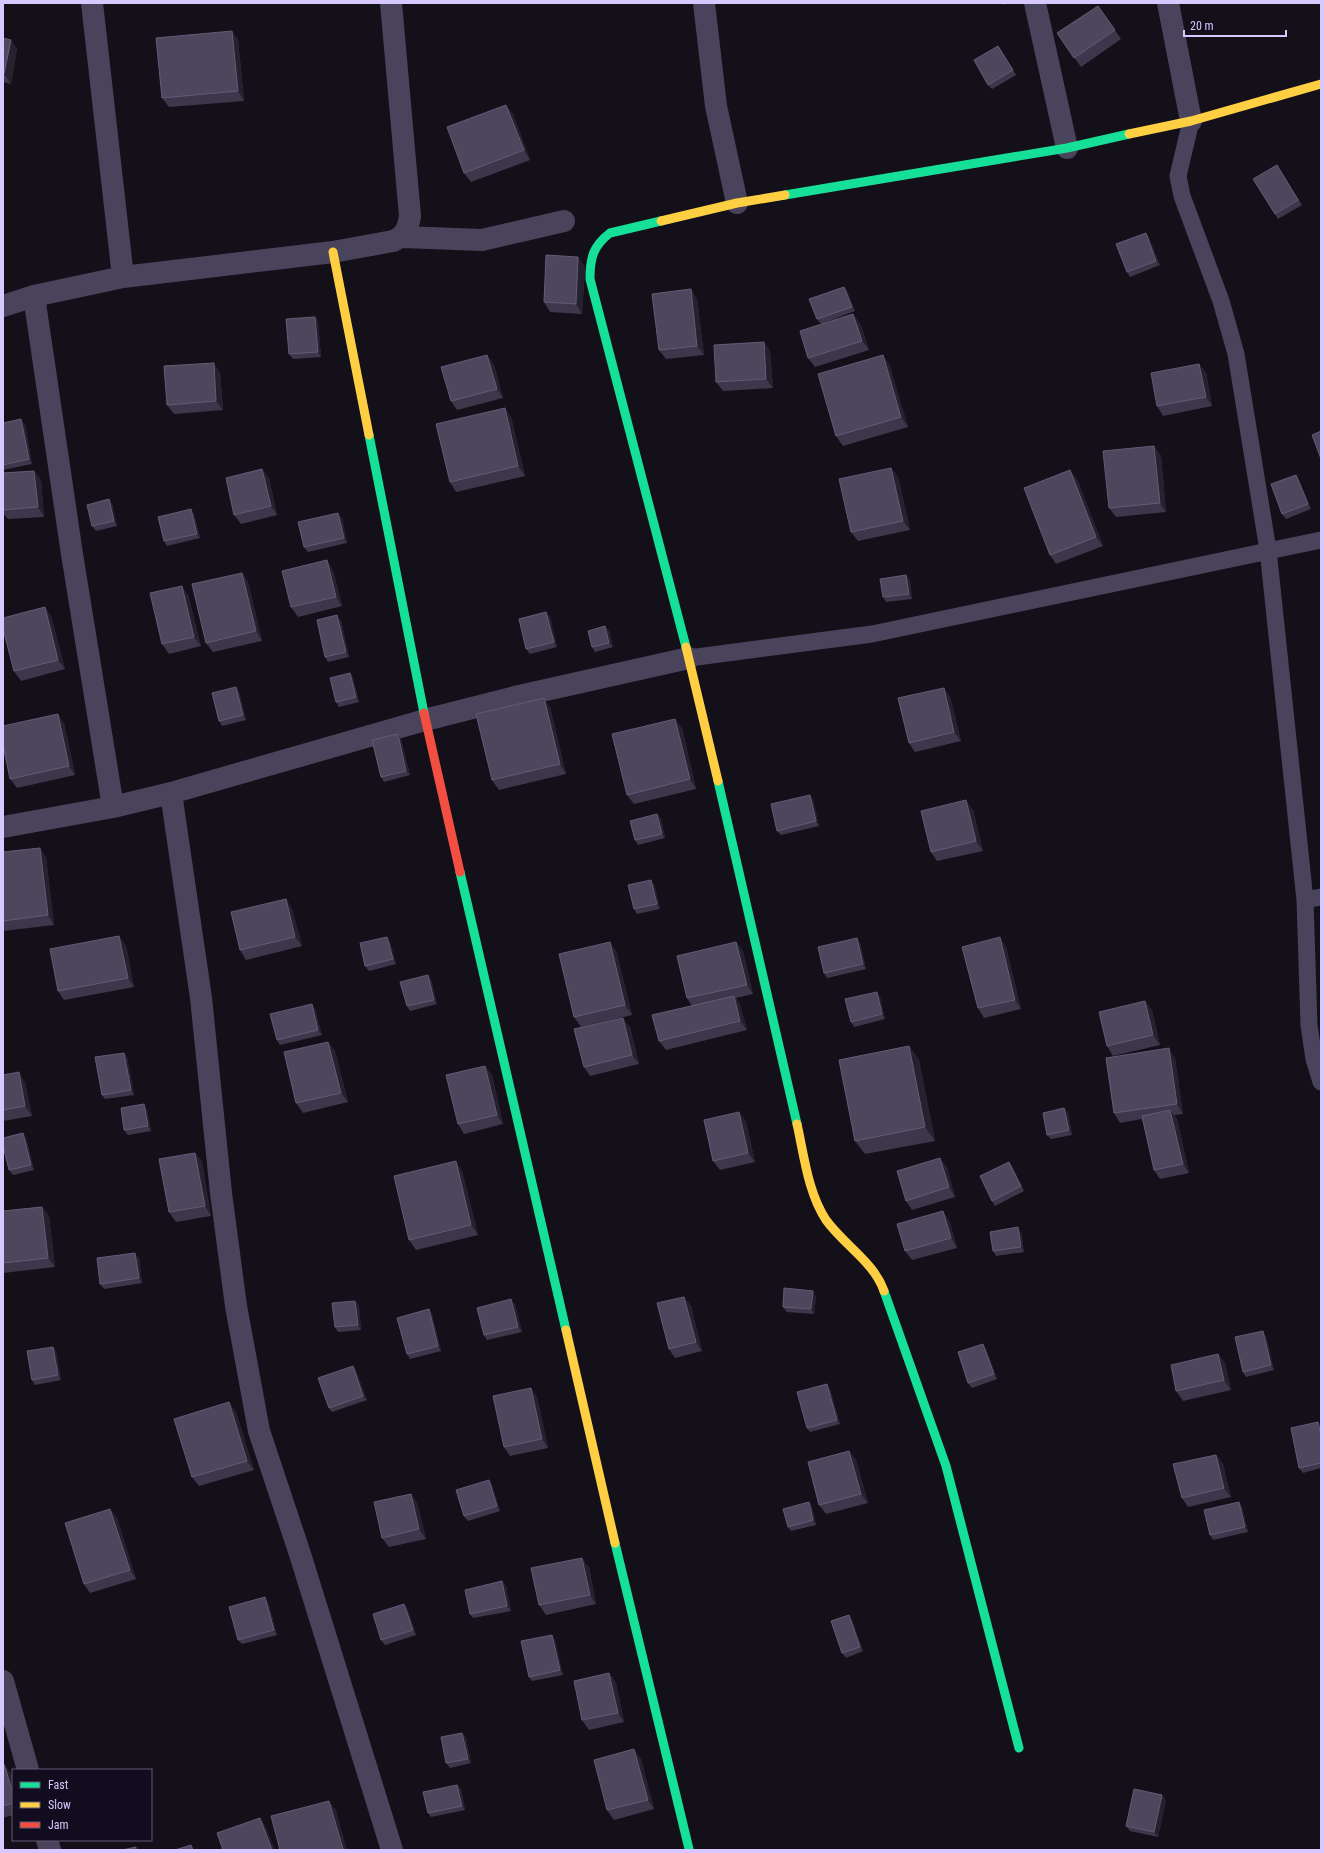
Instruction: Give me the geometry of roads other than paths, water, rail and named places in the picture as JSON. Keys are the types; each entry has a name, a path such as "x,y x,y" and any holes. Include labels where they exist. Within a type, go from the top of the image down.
{"street":[{"path":"92,3 123,277"},
{"path":"391,3 410,216 408,227 402,237"},
{"path":"704,3 716,106 737,202"},
{"path":"1035,3 1067,148"},
{"path":"1168,3 1191,121"},
{"path":"1019,1748 946,1466 883,1288 873,1270 850,1248 826,1220 813,1193 689,658 590,279 592,249 599,240 610,233 737,202 1067,148 1191,121 1321,84"},
{"path":"3,306 34,296 123,277 333,252 393,241 402,237 482,240 564,221"},
{"path":"333,252 425,720 633,1619 689,1849"},
{"path":"34,296 72,554 113,807"},
{"path":"3,827 113,807 171,793 425,720 519,696 689,658"},
{"path":"171,793 201,998 220,1193 236,1306 259,1431 300,1554 392,1850"},
{"path":"3,1681 28,1769"}],"lane":[{"path":"1191,121 1179,167 1179,183 1182,196 1221,301 1236,354 1268,550 1313,898 1309,1025 1314,1059 1321,1082"},
{"path":"689,658 872,634 1321,540"}]}
